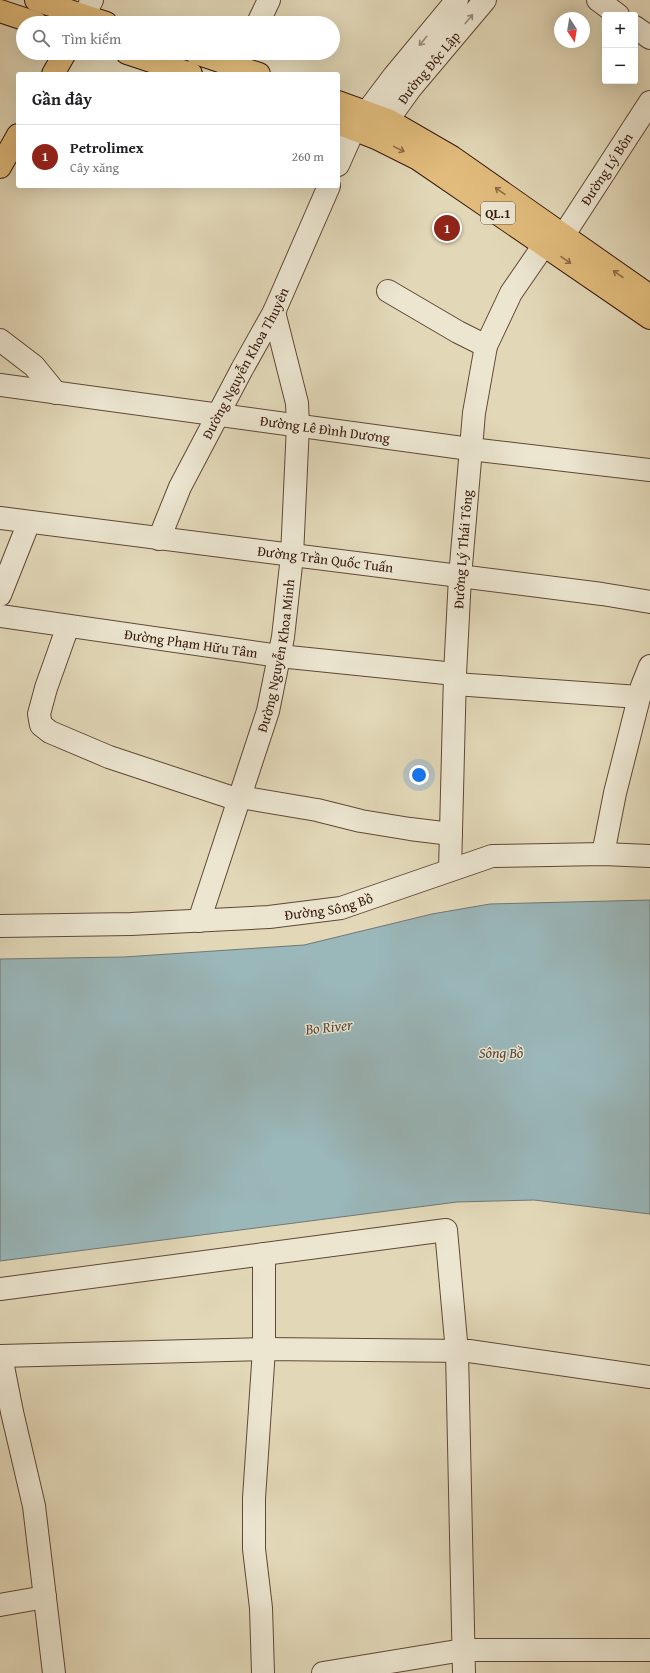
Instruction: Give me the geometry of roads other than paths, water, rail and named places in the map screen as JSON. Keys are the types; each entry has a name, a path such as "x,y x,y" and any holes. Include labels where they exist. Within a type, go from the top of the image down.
{"main road":[{"path":"36,0 86,13"},
{"path":"0,11 16,16"},
{"path":"54,72 61,60"},
{"path":"148,60 185,72"},
{"path":"240,60 256,72"},
{"name":"QL.1","path":"340,103 388,120 452,157 650,318"},
{"name":"QL.1","path":"346,126 376,138 418,158 554,241 650,296"},
{"path":"0,167 16,139"}],"street":[{"path":"261,16 269,0"},
{"name":"Đường Độc Lập","path":"346,126 368,112 394,76 457,0"},
{"name":"Đường Độc Lập","path":"376,138 410,88 485,0"},
{"path":"598,0 614,12"},
{"path":"638,29 650,38"},
{"name":"Đường Lý Bôn","path":"554,241 650,102"},
{"path":"340,155 346,126"},
{"name":"Đường Nguyễn Khoa Thuyên","path":"159,539 180,487 242,369 274,312 328,188"},
{"name":"Đường Lý Thái Tông","path":"450,870 455,679 460,577 474,412 486,346 511,293 554,241"},
{"path":"388,291 458,332 486,346"},
{"name":"Đường Nguyễn Khoa Minh","path":"199,921 268,710 283,637 292,556 298,425 297,403 274,312"},
{"path":"0,340 34,366 56,393"},
{"name":"Đường Lê Đình Dương","path":"0,386 218,414 470,449 650,470"},
{"name":"Đường Trần Quốc Tuấn","path":"0,518 602,594 650,602"},
{"path":"0,595 29,522"},
{"name":"Đường Phạm Hữu Tâm","path":"0,616 279,656 455,679 643,691"},
{"path":"68,626 42,701 39,714 41,725 50,732 109,758 239,799 316,810 361,821 451,834"},
{"path":"603,854 616,793 650,666"},
{"name":"Đường Sông Bồ","path":"0,926 131,924 269,917 340,908 492,856 603,854 650,856"},
{"path":"0,1289 446,1230 457,1352 464,1673"},
{"path":"263,1673 261,1608 254,1549 254,1498 264,1348 264,1254"},
{"path":"54,1673 34,1506 12,1412 1,1356 264,1348 469,1351 650,1377"},
{"path":"0,1605 45,1597"},
{"path":"323,1673 463,1650 650,1650"}],"water":[{"name":"Sông Bồ","path":"650,900 650,1214 534,1200 457,1202 0,1261 0,959 124,957 304,945 432,914 490,904"}],"place":[{"name":"Petrolimex","path":"447,228"}],"water label":[{"name":"Bo River","path":"329,1027"}]}
